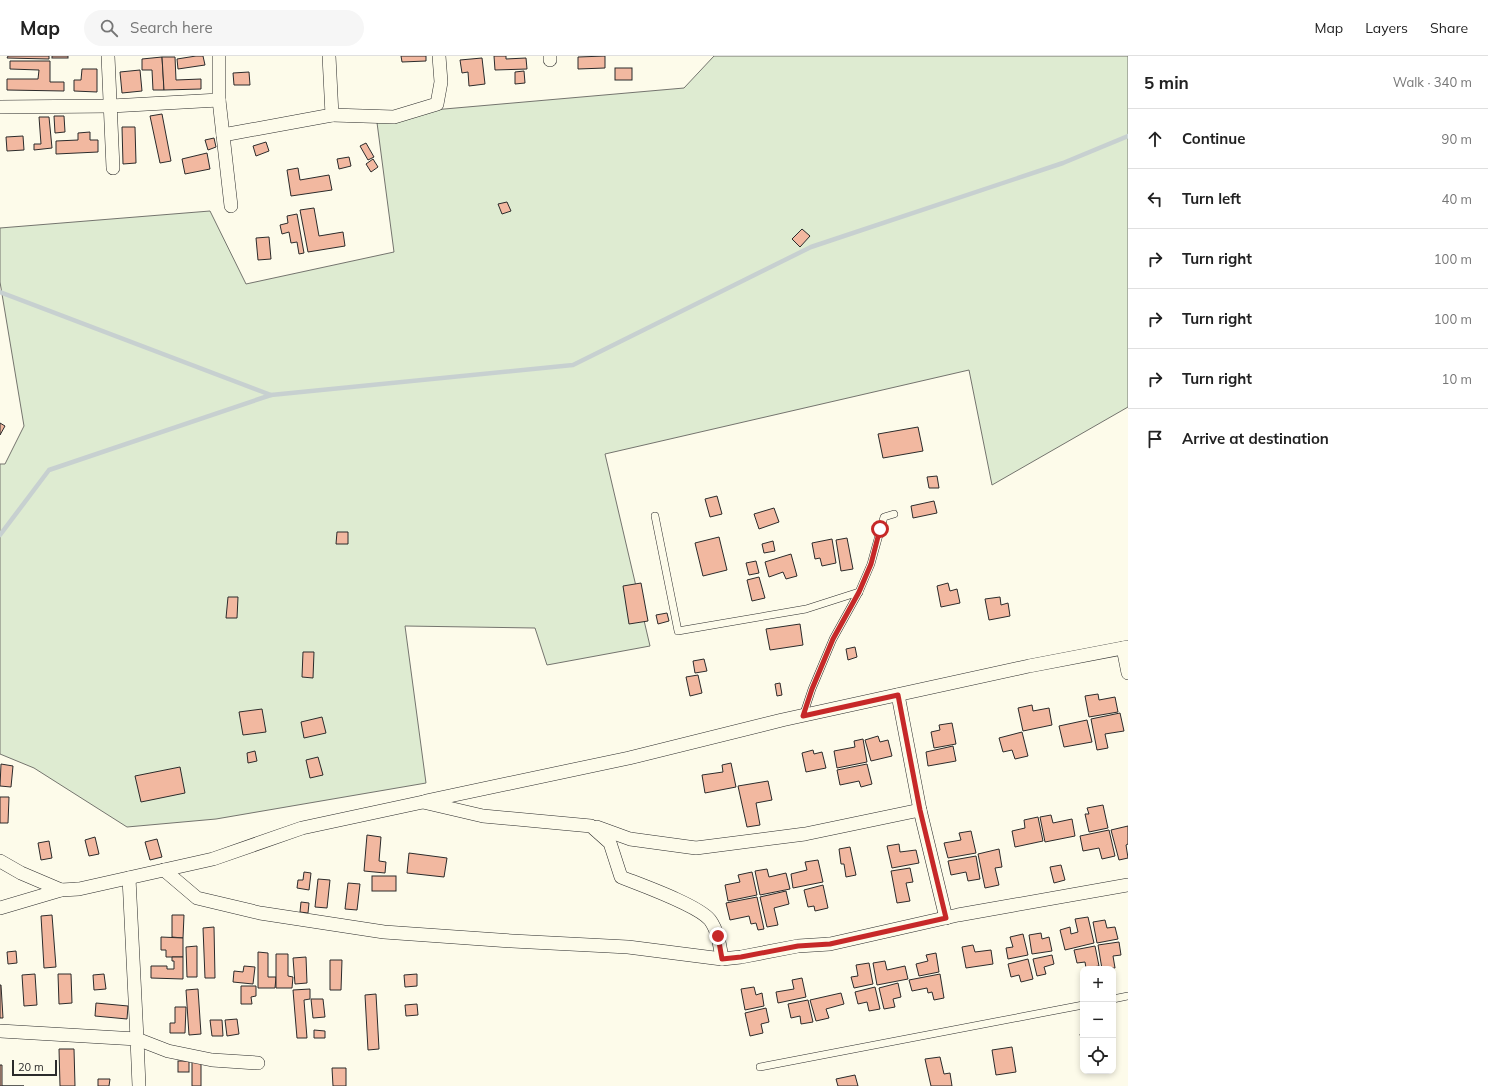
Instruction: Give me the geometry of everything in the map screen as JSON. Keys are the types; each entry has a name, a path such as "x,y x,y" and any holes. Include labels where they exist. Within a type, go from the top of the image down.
{"street":[{"path":"108,56 113,168"},
{"path":"218,56 219,100 231,206"},
{"path":"329,56 332,115"},
{"path":"223,135 332,115 394,117 437,104 441,82 439,56"},
{"path":"0,107 111,106 219,100"},
{"path":"0,908 61,890 79,889 212,860 302,828 630,758 803,716 1029,666 1125,648 1128,673"},
{"path":"898,695 920,810 946,918"},
{"path":"422,802 483,816 591,826 630,839 696,848 805,834 920,810"},
{"path":"591,826 610,843 621,877 696,909 710,920 718,936 722,959"},
{"path":"0,861 21,873 61,890"},
{"path":"164,870 197,898 260,913 384,932 628,947 722,959 741,957 798,946 830,944 946,918 1128,886"},
{"path":"129,878 139,1086"},
{"path":"0,1031 137,1040 168,1051 204,1059 258,1063"}],"lane":[{"path":"803,716 812,689 833,639 859,592 871,564 884,517 894,514"},
{"path":"655,516 678,631 806,609 859,592"},
{"path":"1116,998 1128,996"},
{"path":"760,1067 1080,1006"}],"green space":[{"path":"714,56 1128,56 1128,407 992,485 969,370 605,454 650,646 547,665 535,628 405,626 426,783 216,819 127,827 34,768 0,754 0,464 5,464 24,426 0,282 0,228 210,211 246,284 394,252 376,115 684,88"}],"building":[{"path":"8,56 49,56 49,59 7,58"},
{"path":"52,56 68,56 68,58 52,58"},
{"path":"203,56 205,65 178,69 177,59"},
{"path":"401,56 426,56 426,61 402,62"},
{"path":"494,56 506,56 506,59 526,58 527,69 495,70"},
{"path":"605,56 605,68 578,69 578,57"},
{"path":"162,57 164,90 153,90 152,70 142,70 142,59"},
{"path":"162,57 175,57 176,80 201,79 201,89 164,90"},
{"path":"482,58 485,84 469,86 468,72 462,73 460,60"},
{"path":"10,61 50,61 50,82 64,82 64,91 7,90 7,79 38,79 39,70 10,69"},
{"path":"615,68 632,68 632,80 615,80"},
{"path":"82,69 97,69 97,92 74,91 74,80 81,80"},
{"path":"140,70 142,91 122,93 120,72"},
{"path":"524,71 525,83 515,84 515,72"},
{"path":"249,72 250,85 234,85 233,73"},
{"path":"162,114 171,161 160,163 150,116"},
{"path":"54,116 64,116 65,132 55,133"},
{"path":"39,117 49,117 52,148 34,150 34,144 41,144"},
{"path":"122,127 135,127 136,163 123,164"},
{"path":"90,132 90,140 98,140 98,152 56,154 56,141 78,140 78,133"},
{"path":"23,136 24,150 7,151 6,137"},
{"path":"214,138 216,147 208,150 205,140"},
{"path":"266,142 269,151 256,156 253,146"},
{"path":"366,143 374,157 368,160 360,146"},
{"path":"207,153 210,169 185,174 182,159"},
{"path":"349,157 351,166 339,169 337,159"},
{"path":"373,159 378,167 371,172 366,164"},
{"path":"298,168 300,180 329,175 332,190 291,196 287,170"},
{"path":"507,202 511,211 502,214 498,204"},
{"path":"314,208 319,236 343,232 345,246 308,252 300,210"},
{"path":"297,214 304,253 299,254 297,242 291,243 289,232 282,234 280,225 288,223 287,216"},
{"path":"802,229 810,236 800,247 792,239"},
{"path":"269,237 271,259 258,260 256,238"},
{"path":"0,423 5,426 0,435"},
{"path":"918,427 923,451 883,458 878,434"},
{"path":"937,476 939,488 929,488 927,477"},
{"path":"717,496 722,514 710,517 705,499"},
{"path":"934,501 937,513 913,518 911,506"},
{"path":"774,508 779,522 759,529 754,514"},
{"path":"337,532 348,532 348,544 336,544"},
{"path":"719,537 727,570 703,576 695,543"},
{"path":"847,538 853,569 841,571 836,540"},
{"path":"832,539 836,563 822,566 820,558 815,559 812,543"},
{"path":"773,541 775,551 764,553 762,544"},
{"path":"791,554 797,576 786,579 783,572 769,577 765,562"},
{"path":"756,561 759,573 749,575 746,563"},
{"path":"759,577 765,598 752,601 747,580"},
{"path":"641,583 648,621 629,624 623,586"},
{"path":"948,583 950,591 957,589 960,603 941,607 937,586"},
{"path":"228,597 238,597 237,618 226,618"},
{"path":"1000,597 1001,605 1008,603 1010,616 989,620 985,599"},
{"path":"667,613 669,621 658,624 656,615"},
{"path":"800,624 803,645 770,650 766,629"},
{"path":"855,647 857,657 848,660 846,649"},
{"path":"303,652 314,652 313,678 302,677"},
{"path":"704,659 707,671 695,673 693,661"},
{"path":"698,675 702,693 690,696 686,677"},
{"path":"780,683 782,695 777,696 775,684"},
{"path":"1098,694 1099,700 1115,697 1118,712 1089,717 1085,696"},
{"path":"1032,705 1033,711 1049,708 1052,725 1023,731 1018,708"},
{"path":"262,709 266,732 243,735 239,712"},
{"path":"1120,713 1124,731 1105,734 1108,748 1097,750 1091,719"},
{"path":"322,717 326,733 304,738 301,722"},
{"path":"1087,720 1092,742 1064,747 1059,726"},
{"path":"952,723 956,744 934,748 931,732 940,730 939,725"},
{"path":"1022,732 1028,756 1015,759 1012,750 1003,752 999,738"},
{"path":"878,736 880,742 888,740 892,756 871,761 865,740"},
{"path":"863,739 867,762 837,768 834,751 855,747 854,741"},
{"path":"953,746 956,761 928,766 926,752"},
{"path":"813,750 814,754 822,752 826,768 806,772 802,753"},
{"path":"255,751 257,761 248,763 247,753"},
{"path":"318,757 323,775 310,778 306,760"},
{"path":"731,763 736,787 705,793 702,775 723,772 722,765"},
{"path":"1,764 13,766 11,787 0,786"},
{"path":"867,764 872,784 861,787 859,781 840,785 837,770"},
{"path":"180,767 185,793 141,802 135,776"},
{"path":"768,781 772,800 756,803 760,825 747,827 738,786"},
{"path":"0,797 9,797 8,823 0,823"},
{"path":"1103,805 1108,828 1089,832 1085,814 1089,814 1087,808"},
{"path":"1051,815 1053,823 1072,819 1075,836 1045,842 1040,817"},
{"path":"1038,817 1043,841 1015,847 1012,831 1025,828 1024,820"},
{"path":"1128,826 1128,844 1126,845 1128,858 1119,860 1111,830"},
{"path":"1109,830 1115,856 1102,859 1099,848 1083,851 1080,836"},
{"path":"971,831 976,853 948,858 944,843 961,840 959,833"},
{"path":"367,835 381,837 379,861 386,862 385,873 364,871"},
{"path":"95,837 99,854 89,856 85,840"},
{"path":"157,839 162,857 150,860 145,842"},
{"path":"49,841 52,858 41,860 38,843"},
{"path":"899,844 900,852 916,850 919,863 892,868 887,846"},
{"path":"850,847 856,875 846,877 844,864 841,864 839,849"},
{"path":"999,849 1002,867 995,868 999,885 985,888 978,854"},
{"path":"409,853 447,858 444,877 407,873"},
{"path":"976,856 980,879 968,881 966,872 951,875 948,861"},
{"path":"818,860 823,882 793,888 791,874 807,870 805,862"},
{"path":"1061,865 1065,880 1054,883 1050,867"},
{"path":"910,868 913,882 906,883 910,901 897,903 891,871"},
{"path":"767,869 769,877 786,873 790,889 760,895 755,871"},
{"path":"304,872 311,873 309,890 297,888 298,880 303,880"},
{"path":"752,872 757,895 728,901 725,885 740,882 738,875"},
{"path":"372,876 396,876 396,891 372,891"},
{"path":"318,879 330,880 327,908 315,907"},
{"path":"348,883 360,884 357,910 345,909"},
{"path":"823,885 828,908 815,911 814,906 808,907 804,890"},
{"path":"786,891 789,904 774,908 778,925 767,927 760,897"},
{"path":"757,897 764,929 758,930 756,923 751,924 749,916 730,920 726,903"},
{"path":"301,902 309,903 308,913 300,912"},
{"path":"52,915 56,967 44,968 41,916"},
{"path":"172,915 184,915 183,938 172,937"},
{"path":"1088,917 1094,943 1065,950 1060,930 1070,927 1071,934 1078,932 1075,919"},
{"path":"1105,920 1107,928 1115,927 1118,939 1097,943 1093,922"},
{"path":"214,927 215,978 205,978 203,928"},
{"path":"1041,933 1042,939 1049,937 1052,951 1032,954 1029,935"},
{"path":"1023,934 1028,955 1008,959 1006,948 1013,947 1010,937"},
{"path":"161,937 183,938 183,957 166,957 166,950 161,950"},
{"path":"1119,942 1121,955 1113,956 1115,966 1102,966 1098,945"},
{"path":"973,945 975,952 991,950 993,964 966,968 962,947"},
{"path":"197,946 197,977 187,977 186,947"},
{"path":"1095,946 1099,966 1086,966 1085,962 1077,963 1074,950"},
{"path":"16,951 17,963 8,964 7,952"},
{"path":"258,952 268,953 268,977 276,977 275,988 258,988"},
{"path":"936,953 939,972 919,976 916,964 928,961 926,955"},
{"path":"276,954 288,954 288,976 293,977 292,988 276,988"},
{"path":"1052,955 1054,964 1044,967 1046,974 1037,976 1033,959"},
{"path":"172,957 183,957 183,979 151,978 151,966 167,966 167,969 174,969 174,961 172,961"},
{"path":"306,957 307,983 295,984 293,958"},
{"path":"1028,959 1033,979 1021,982 1019,975 1011,977 1008,964"},
{"path":"330,960 342,960 341,990 330,990"},
{"path":"885,961 887,970 905,966 908,979 877,985 873,963"},
{"path":"869,963 873,984 854,988 851,977 858,976 856,965"},
{"path":"244,966 255,967 253,984 233,982 234,971 243,972"},
{"path":"35,974 37,1005 24,1006 22,975"},
{"path":"58,974 71,974 72,1003 59,1004"},
{"path":"104,974 106,989 94,990 93,975"},
{"path":"417,974 417,986 405,987 404,975"},
{"path":"940,974 944,998 934,1000 932,992 928,993 927,988 912,991 909,980"},
{"path":"802,978 806,997 778,1003 776,992 794,989 792,980"},
{"path":"898,983 901,997 893,999 895,1007 884,1009 879,988"},
{"path":"1,985 3,1018 0,1018"},
{"path":"241,986 256,986 256,996 251,997 252,1004 241,1004"},
{"path":"754,987 756,995 762,993 764,1006 745,1010 741,989"},
{"path":"875,987 880,1009 869,1011 867,1002 858,1004 855,992"},
{"path":"198,989 201,1034 189,1035 186,990"},
{"path":"310,989 310,999 304,1000 307,1038 297,1038 293,990"},
{"path":"841,993 844,1004 826,1009 829,1018 816,1021 810,1000"},
{"path":"376,994 379,1049 368,1050 365,995"},
{"path":"311,999 323,999 325,1017 313,1018"},
{"path":"808,1000 813,1022 801,1024 800,1016 791,1018 788,1004"},
{"path":"96,1003 128,1006 127,1019 95,1016"},
{"path":"417,1004 418,1015 406,1016 405,1005"},
{"path":"175,1007 186,1007 185,1033 170,1033 170,1023 175,1023"},
{"path":"766,1008 769,1022 761,1024 763,1033 750,1036 745,1013"},
{"path":"237,1019 239,1034 227,1036 225,1020"},
{"path":"210,1020 222,1020 223,1036 212,1036"},
{"path":"314,1030 325,1031 325,1038 314,1038"},
{"path":"1012,1047 1016,1072 996,1075 992,1050"},
{"path":"59,1049 74,1049 75,1086 60,1086"},
{"path":"940,1057 944,1074 950,1073 952,1086 931,1086 925,1059"},
{"path":"178,1061 189,1061 189,1072 178,1072"},
{"path":"192,1061 201,1061 201,1086 192,1086"},
{"path":"0,1065 2,1065 2,1086 0,1086"},
{"path":"332,1068 346,1068 346,1086 333,1086"},
{"path":"855,1075 858,1086 838,1086 836,1079"},
{"path":"98,1079 110,1079 109,1086 98,1086"}],"waterway":[{"path":"0,535 49,470 271,395 573,365 811,247 1063,163 1128,136"},
{"path":"0,292 271,395"}],"route":[{"path":"718,936 722,959 741,957 798,946 830,944 946,918 920,810 898,695 803,716 812,689 833,639 859,592 871,564 880,529"}]}
